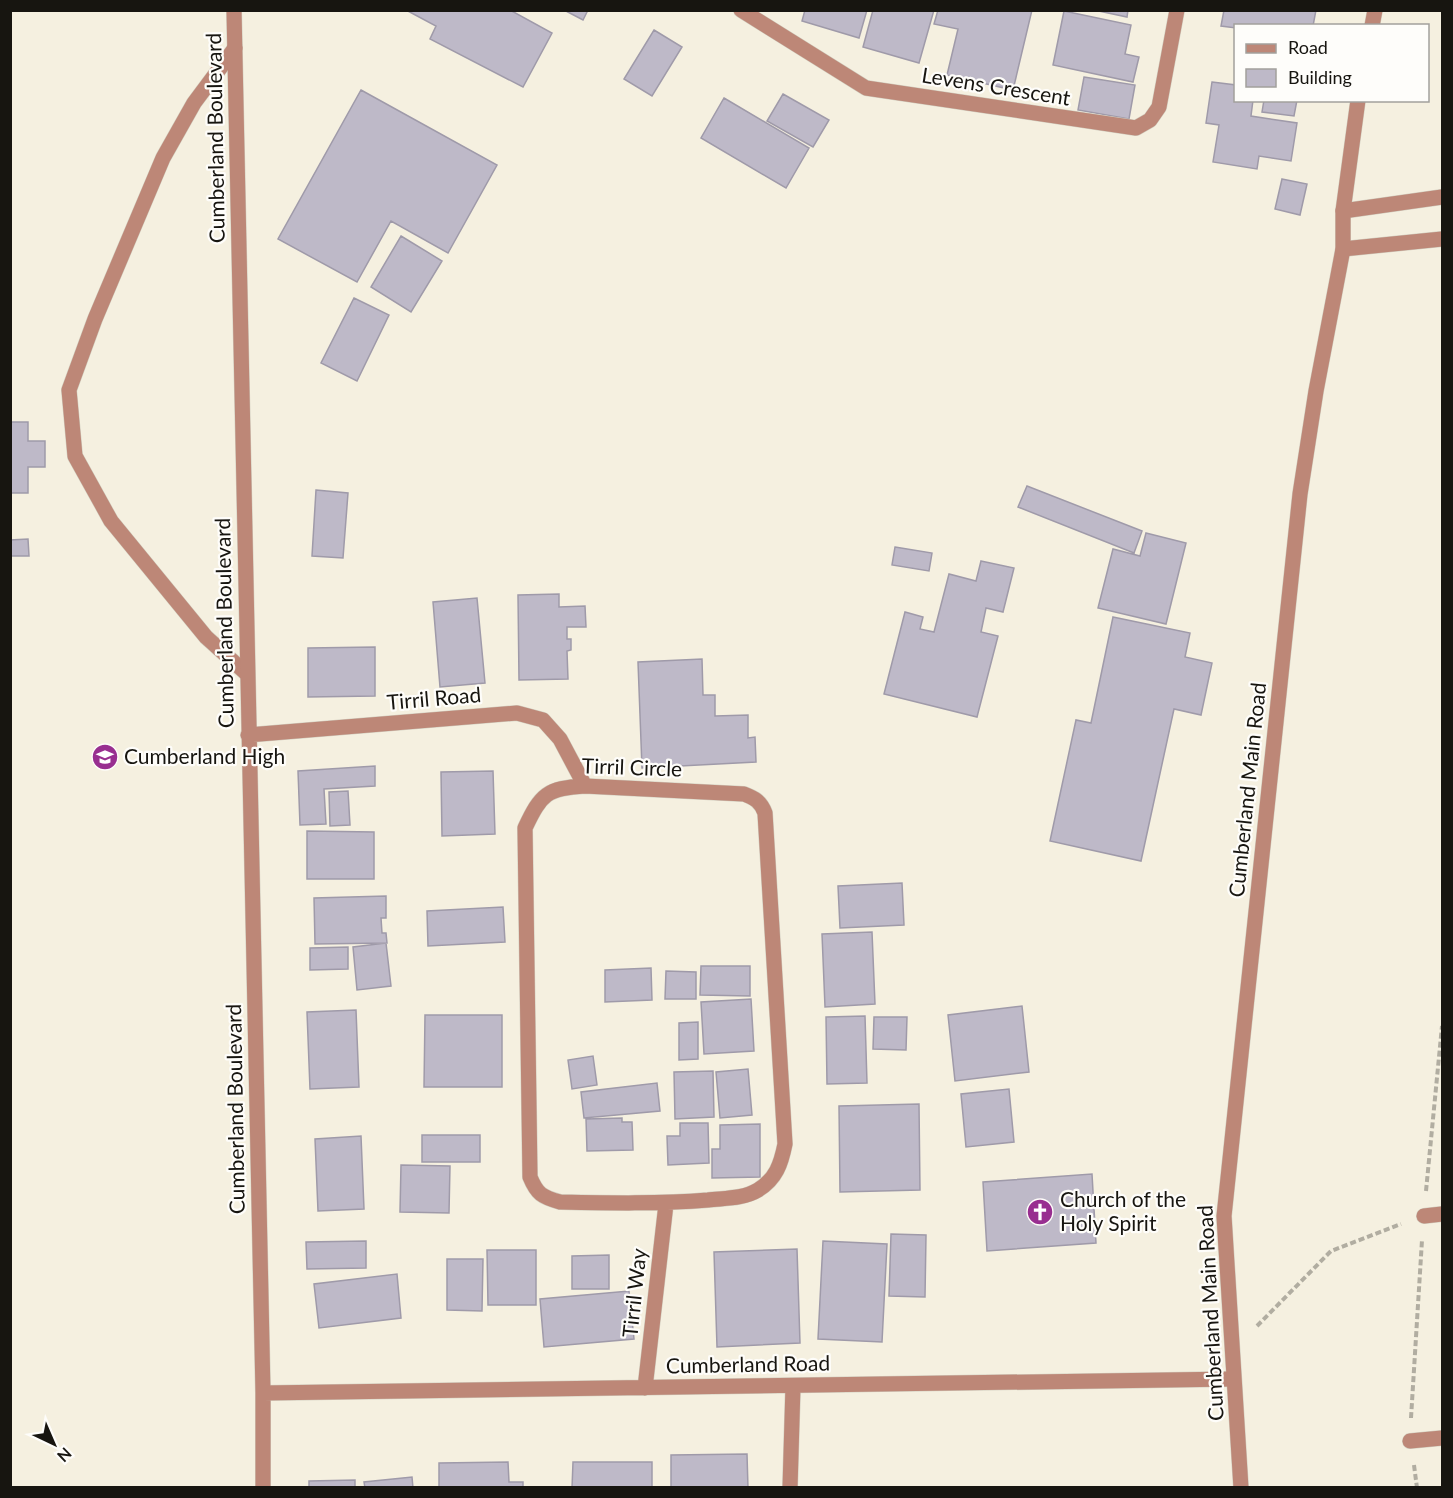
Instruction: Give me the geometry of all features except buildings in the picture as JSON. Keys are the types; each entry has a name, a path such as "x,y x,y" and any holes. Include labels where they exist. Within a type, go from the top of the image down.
{"street":[{"name":"Cumberland Boulevard","path":"234,10 263,1393 263,1488"},
{"name":"Levens Crescent","path":"741,10 866,88 1136,128 1150,120 1160,107 1177,10"},
{"path":"235,48 194,104 163,158 94,319 69,390 75,456 111,521 206,638 247,674"},
{"name":"Cumberland Main Road","path":"1241,1488 1224,1216 1300,494 1316,391 1343,249 1343,211 1358,102"},
{"path":"1343,211 1443,197"},
{"path":"1343,249 1443,239"},
{"name":"Tirril Road","path":"248,735 517,713 543,720 560,739 585,786"},
{"name":"Tirril Circle","path":"585,786 744,794 762,804 765,813 785,1144 782,1162 774,1177 759,1190 744,1196 666,1204 560,1202 548,1199 536,1190 530,1177 525,828 533,810 544,795 563,787 585,786"},
{"name":"Tirril Way","path":"645,1388 666,1204"},
{"path":"1424,1216 1443,1214"},
{"name":"Cumberland Road","path":"263,1393 1233,1379"},
{"path":"790,1488 793,1386"},
{"path":"1410,1441 1443,1438"}],"path":[{"path":"1417,1488 1410,1441 1424,1216 1443,1026"},
{"path":"1254,1333 1258,1324 1331,1251 1424,1216"}],"place":[{"name":"Cumberland High","path":"105,757"},
{"name":"Church of the Holy Spirit","path":"1040,1212"}]}
